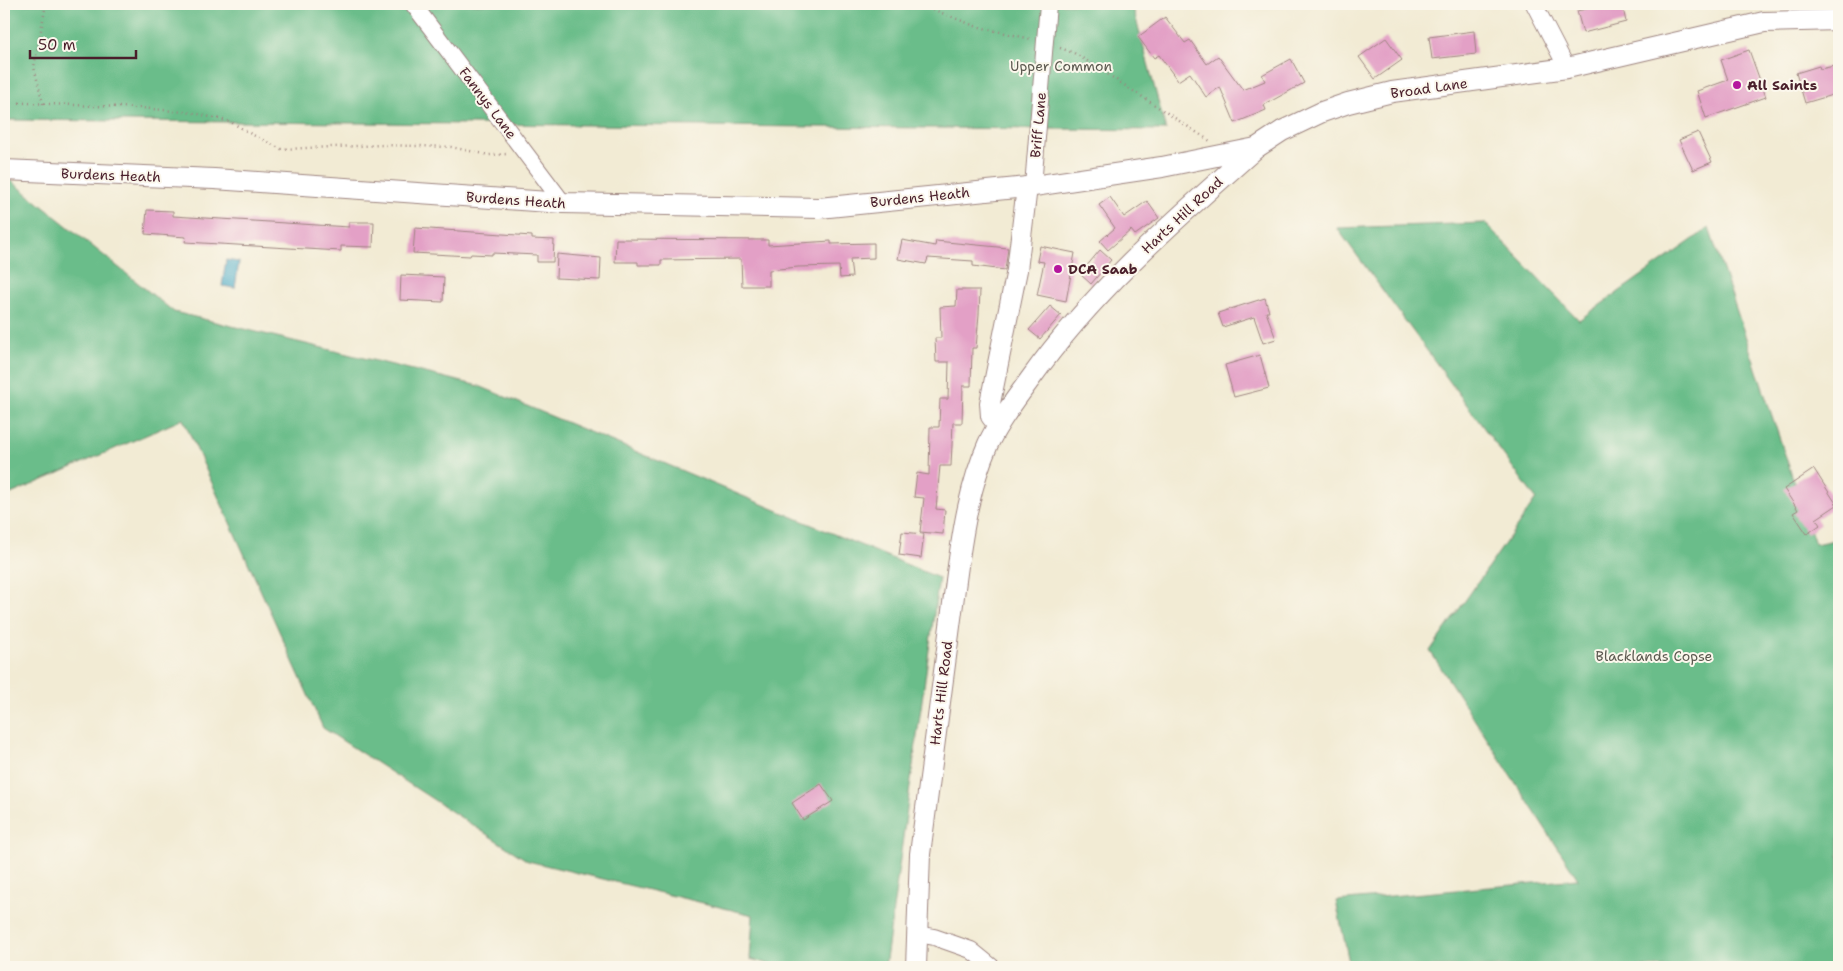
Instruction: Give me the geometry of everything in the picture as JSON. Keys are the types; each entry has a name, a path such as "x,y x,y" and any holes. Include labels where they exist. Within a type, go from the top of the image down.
{"street":[{"name":"Fannys Lane","path":"413,4 562,203"},
{"name":"Briff Lane","path":"1030,186 1048,4"},
{"path":"1534,4 1568,68"},
{"name":"Broad Lane","path":"1030,186 1162,167 1256,148 1298,122 1348,103 1392,92 1568,68 1764,22 1839,20"},
{"name":"Harts Hill Road","path":"916,967 918,934 917,896 920,854 963,529 977,472 989,443 998,426 1047,356 1109,283 1159,235 1256,148"},
{"name":"Burdens Heath","path":"4,170 214,179 562,203 819,208 1030,186"},
{"path":"998,426 991,416 990,403 1030,186"},
{"path":"918,934 934,937 971,950 992,967"}],"path":[{"path":"43,104 34,67 46,4"},
{"path":"919,4 975,26 1023,36 1074,53 1192,130 1231,152"},
{"path":"4,102 142,108 194,113 231,122 281,149 394,146 451,147 488,155 525,153"}],"green space":[{"name":"Upper Common","path":"4,4 1132,4 1166,130 4,120"},
{"path":"1799,4 1839,4 1839,10 1796,11"},
{"path":"4,175 174,312 479,386 939,578 885,967 780,967 750,959 753,915 528,861 323,728 183,419 4,497"},
{"name":"Blacklands Copse","path":"1485,223 1579,320 1709,228 1815,544 1839,539 1839,967 1350,967 1336,901 1578,879 1430,651 1536,499 1337,228"}],"water":[{"path":"226,260 239,262 235,288 222,286"}],"building":[{"path":"1608,4 1622,4 1626,22 1583,33 1577,11"},
{"path":"1165,17 1185,43 1190,40 1207,64 1218,56 1243,90 1265,81 1262,75 1291,59 1304,83 1264,105 1266,110 1235,123 1220,87 1206,97 1190,73 1178,81 1159,55 1154,58 1138,37"},
{"path":"1474,31 1476,54 1432,59 1429,37"},
{"path":"1386,38 1402,60 1375,79 1359,57"},
{"name":"All Saints","path":"1749,50 1766,97 1706,118 1697,91 1728,80 1721,60"},
{"path":"1839,65 1839,93 1805,103 1796,73 1819,66 1820,69"},
{"path":"1698,132 1712,162 1693,170 1679,140"},
{"path":"1110,197 1124,217 1147,201 1159,218 1135,235 1131,230 1108,250 1100,241 1115,228 1099,205"},
{"path":"147,210 173,211 173,216 349,227 349,222 374,222 373,247 341,246 341,251 185,242 186,237 145,234"},
{"path":"415,228 532,236 532,239 554,240 553,262 537,262 537,255 492,253 492,255 471,254 470,256 413,253"},
{"path":"616,239 768,240 768,245 831,241 831,244 874,243 874,258 850,259 852,277 840,278 839,266 798,267 769,270 769,286 742,286 741,259 661,260 661,265 615,262"},
{"path":"902,240 935,246 936,241 1008,248 1005,270 973,266 973,261 928,258 926,264 898,259"},
{"path":"1040,246 1075,253 1066,301 1037,295 1044,262 1037,261"},
{"path":"1100,250 1111,260 1091,284 1080,274"},
{"path":"557,254 601,258 600,280 556,278"},
{"path":"401,275 444,277 443,302 400,300"},
{"path":"957,290 980,290 976,348 972,348 971,386 963,386 962,423 953,423 951,466 940,466 936,509 945,510 943,534 920,532 924,498 914,497 917,473 929,475 930,427 939,427 940,399 948,399 949,362 936,362 935,338 941,338 940,307 956,306"},
{"path":"1265,298 1269,312 1266,312 1276,339 1263,343 1254,317 1223,327 1218,313"},
{"path":"1050,306 1061,315 1040,339 1029,330"},
{"path":"1260,355 1269,388 1234,397 1225,365"},
{"path":"1814,469 1837,505 1816,519 1820,525 1807,534 1793,513 1798,510 1784,489"},
{"path":"902,532 924,534 921,558 899,555"},
{"path":"821,784 833,801 803,820 792,803"}],"place":[{"name":"All Saints","path":"1737,85"},
{"name":"DCA Saab","path":"1058,269"}]}
